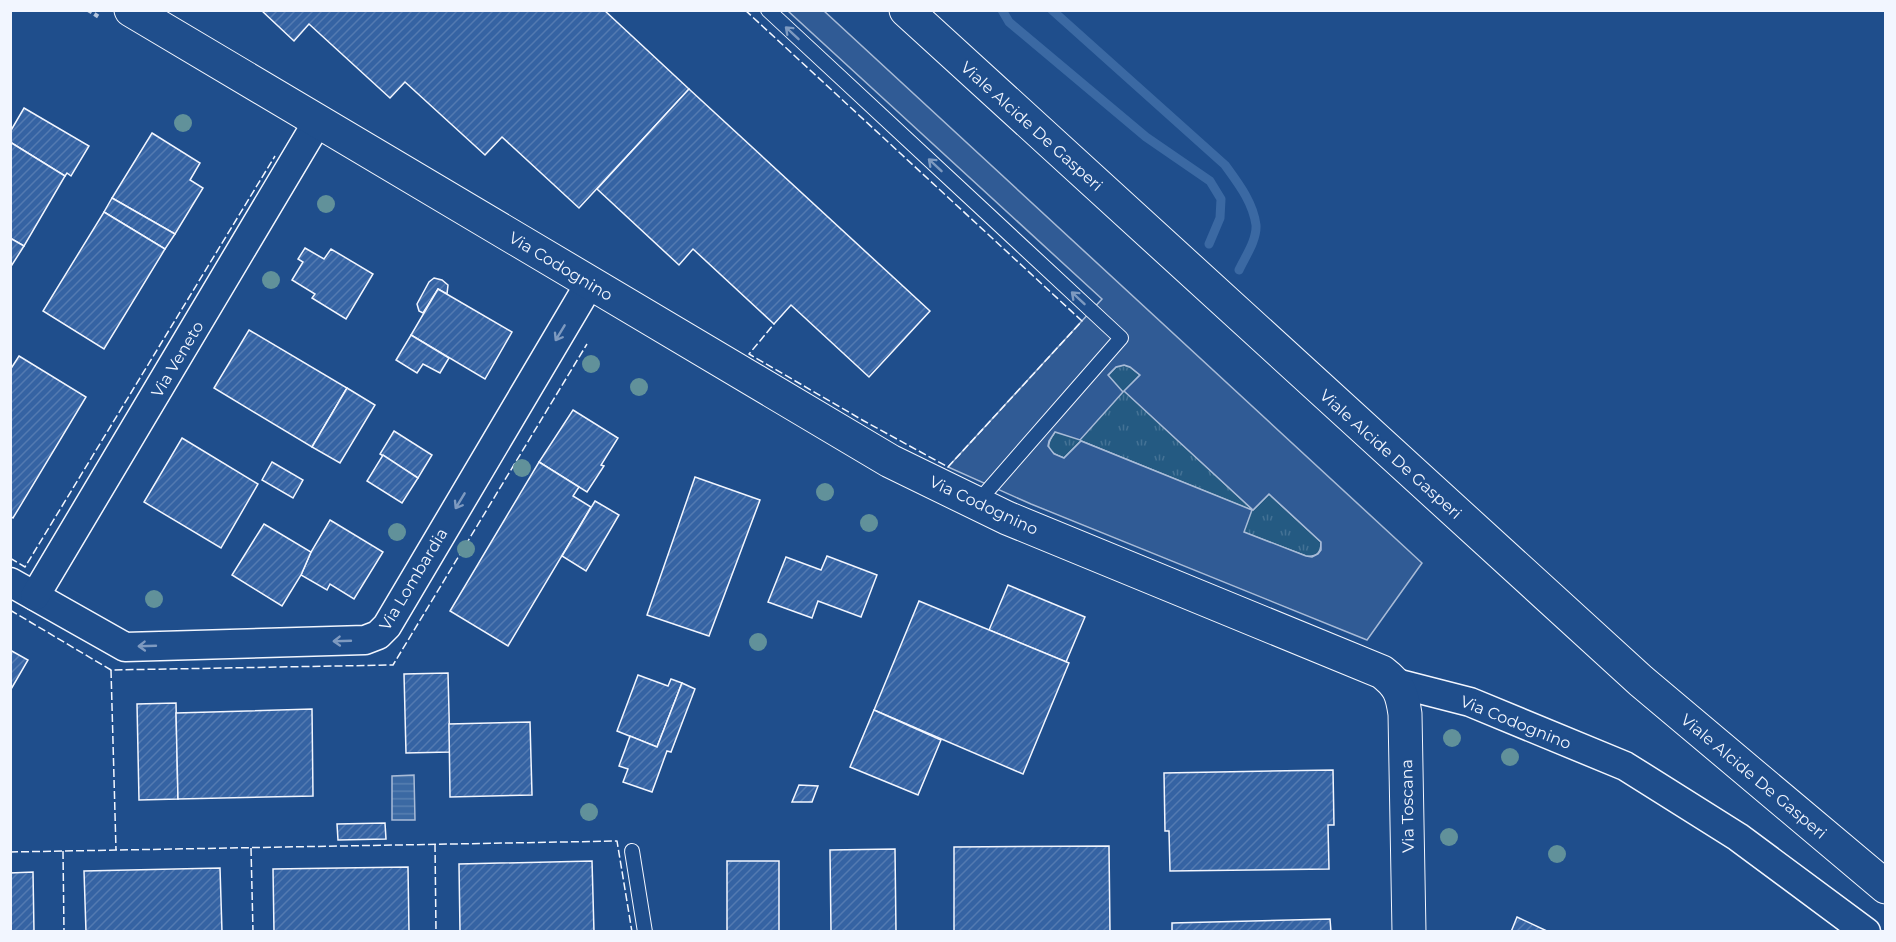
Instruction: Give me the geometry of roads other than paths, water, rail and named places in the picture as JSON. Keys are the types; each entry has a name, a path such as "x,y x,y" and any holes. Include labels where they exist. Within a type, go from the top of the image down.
{"street":[{"name":"Via Codognino","path":"131,10 890,461 976,504 1370,666 1396,683 1470,702 1625,766 1738,837 1866,932"},
{"name":"Viale Alcide De Gasperi","path":"906,10 1641,681 1886,886"},
{"name":"Via Veneto","path":"35,596 318,121"},
{"name":"Via Lombardia","path":"10,582 124,647 365,640 378,635 393,615 590,283"},
{"name":"Via Toscana","path":"1396,683 1402,697 1405,714 1409,932"}],"lane":[{"path":"768,10 1121,338 976,504"},
{"path":"632,851 645,932"}],"waterway":[{"path":"1002,10 1009,22 1146,137 1210,181 1221,199 1220,218 1209,244"},
{"path":"1052,10 1225,165 1248,201 1256,225 1253,242 1239,270"}]}
